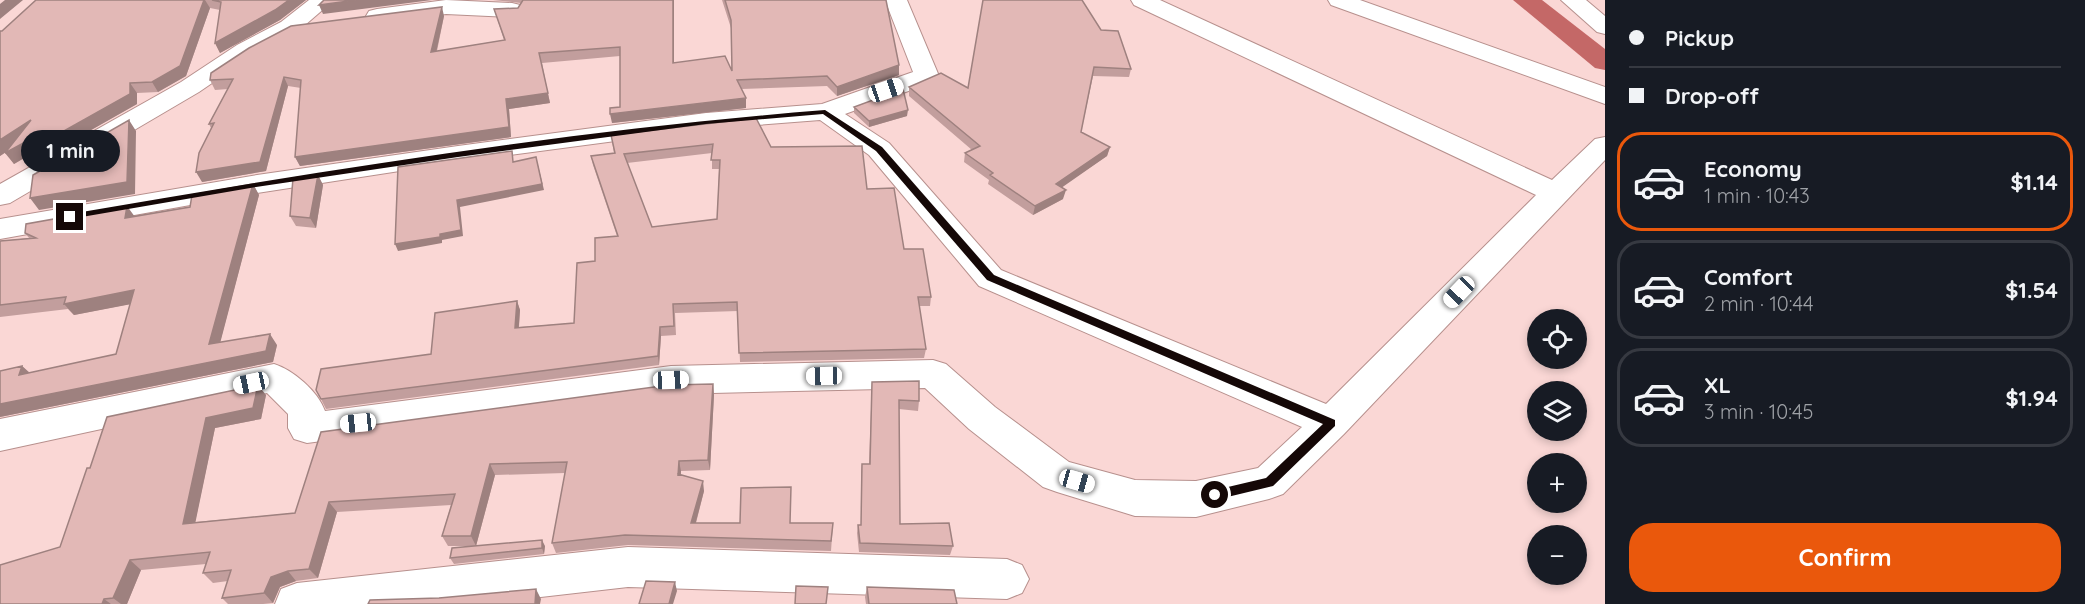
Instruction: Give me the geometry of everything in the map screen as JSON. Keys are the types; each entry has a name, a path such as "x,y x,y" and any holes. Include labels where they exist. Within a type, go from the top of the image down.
{"street":[{"path":"0,229 256,184 458,154 706,121 825,112 927,76 896,0"},
{"path":"1142,0 1554,193"},
{"path":"1339,0 1605,96"},
{"path":"1572,0 1605,27"},
{"path":"0,196 190,87 245,50 289,27 338,13 446,7 512,10"},
{"path":"825,112 879,149 990,278 1331,423"},
{"path":"0,435 274,378 306,409 307,428 671,380 933,374 982,418 1058,476 1135,498 1197,499 1269,482 1331,423 1554,193 1602,152"},
{"path":"297,604 628,567 1007,579"}],"building":[{"path":"36,0 204,0 180,66 152,82 130,83 130,94 39,145 40,134 5,153 31,120 0,140 0,31"},
{"path":"212,0 289,0 215,43 221,2"},
{"path":"324,0 356,0 319,5"},
{"path":"523,0 673,0 673,63 725,56 732,71 731,20 725,0 886,0 899,65 837,87 827,76 737,80 746,98 610,114 610,108 620,107 620,47 539,53 548,93 506,99 509,127 295,157 301,80 284,77 260,162 196,172 199,153 214,123 209,124 233,79 210,80 211,73 249,48 291,26 442,7 431,52 505,40 494,9 518,8"},
{"path":"983,0 1082,0 1101,30 1118,31 1131,69 1094,67 1081,132 1110,147 1056,184 1066,190 1035,206 990,175 993,173 965,153 980,146 909,87 941,73 968,88"},
{"path":"903,89 908,110 869,121 854,107"},
{"path":"756,118 771,147 862,146 867,189 894,188 904,249 923,249 931,297 918,297 926,349 739,353 737,302 673,304 674,326 660,327 658,356 321,399 316,390 321,369 431,354 435,313 517,301 515,328 574,323 577,263 595,261 595,238 618,236 591,156 615,153 611,135","holes":["713,144 711,160 720,160 717,219 652,227 624,154"]},
{"path":"129,120 127,182 30,198 33,175"},
{"path":"512,151 513,162 536,157 542,184 457,200 461,230 440,234 440,237 395,244 398,167"},
{"path":"318,175 310,218 290,216 293,178"},
{"path":"253,184 209,344 270,334 266,351 0,404 0,371 22,366 19,375 116,354 134,290 64,304 66,297 0,305 0,241 36,238 25,233 26,224 127,206 125,218 190,207 192,195"},
{"path":"919,381 919,401 899,400 900,524 949,523 953,546 860,543 858,525 861,525 862,464 870,464 872,382"},
{"path":"713,384 708,460 679,461 678,474 703,481 691,523 740,523 741,488 791,487 790,523 833,523 831,541 625,535 552,543 567,462 490,464 471,536 442,536 455,494 329,502 309,569 288,571 271,577 264,593 222,598 231,570 203,573 210,552 130,560 113,598 104,599 102,604 0,604 0,565 60,547 107,417 258,385 253,408 206,418 183,524 295,513 321,432 669,385"},
{"path":"542,540 542,548 450,558 452,548"},
{"path":"646,581 675,582 669,604 639,604"},
{"path":"796,586 828,587 826,604 795,604"},
{"path":"867,587 954,590 957,604 869,604"},
{"path":"536,589 535,604 368,604 370,600 439,598"}],"waterway":[{"path":"1526,0 1605,62"}],"route":[{"path":"70,217 256,184 458,154 706,121 825,112 879,149 990,278 1331,423 1269,482 1215,495"}]}
